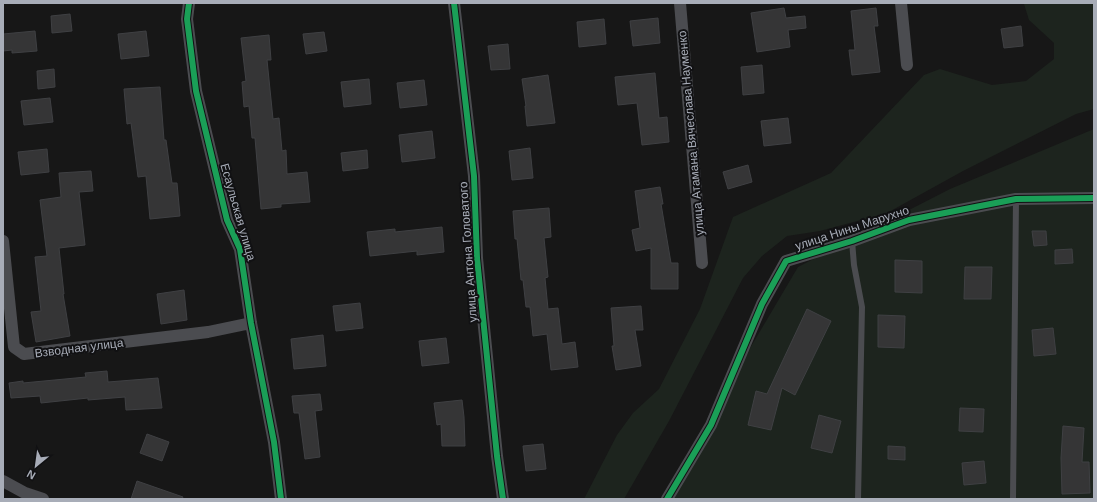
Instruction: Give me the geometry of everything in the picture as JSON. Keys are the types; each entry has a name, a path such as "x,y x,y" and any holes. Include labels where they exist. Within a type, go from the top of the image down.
{"street":[{"name":"Есаульская улица","path":"189,3 187,19 196,91 227,220 240,248 251,323 274,442 281,499"},
{"name":"улица Антона Головатого","path":"454,3 474,176 477,258 497,456 503,499"},
{"name":"улица Атамана Вячеслава Науменко","path":"680,3 702,263"},
{"path":"901,3 907,65"},
{"name":"улица Нины Марухно","path":"667,499 710,424 762,304 786,261 852,241 909,220 1016,199 1094,198"},
{"name":"Взводная улица","path":"3,240 14,347 24,354 208,332 251,323"},
{"path":"3,481 42,499"}],"lane":[{"path":"1012,499 1016,199"},
{"path":"852,241 854,265 862,307 858,499"}],"shaded area":[{"path":"1024,3 1094,3 1094,109 1076,114 963,171 887,213 820,231 787,236 762,256 743,278 669,421 624,499 584,499 617,435 633,413 659,389 700,309 733,217 831,173 924,75 940,69 992,85 1026,81 1054,59 1054,43 1029,20"},
{"path":"1094,129 1094,499 661,499 798,267 950,189"}],"building":[{"path":"784,8 786,18 805,16 806,28 788,30 790,47 757,52 751,13"},
{"path":"876,8 878,26 874,26 880,72 852,75 849,50 855,50 851,11"},
{"path":"70,14 72,31 52,33 51,16"},
{"path":"658,18 660,43 633,46 630,21"},
{"path":"604,19 606,44 579,47 577,22"},
{"path":"1021,26 1023,46 1004,48 1001,29"},
{"path":"35,31 37,51 12,53 12,50 3,51 3,34"},
{"path":"146,31 149,56 121,59 118,34"},
{"path":"324,32 327,51 306,54 303,34"},
{"path":"269,35 271,60 267,60 273,119 279,118 282,151 286,150 287,174 307,172 310,202 281,204 281,207 261,209 255,138 252,138 249,106 244,107 242,82 246,81 241,38"},
{"path":"508,44 510,69 491,70 488,46"},
{"path":"762,65 764,93 743,95 741,67"},
{"path":"54,69 55,87 38,89 37,71"},
{"path":"655,73 659,118 667,117 669,142 642,145 637,103 618,105 615,77"},
{"path":"548,75 555,123 527,126 522,79"},
{"path":"369,79 371,104 344,107 341,82"},
{"path":"424,80 427,105 400,108 397,83"},
{"path":"160,87 164,140 166,140 172,183 177,183 180,216 150,219 146,176 138,177 131,123 127,124 124,89"},
{"path":"50,98 53,122 24,125 21,101"},
{"path":"788,118 791,143 764,146 761,121"},
{"path":"432,131 435,158 402,162 399,135"},
{"path":"530,148 533,178 512,180 509,151"},
{"path":"47,149 49,172 21,175 18,152"},
{"path":"367,150 368,168 343,171 341,153"},
{"path":"748,165 752,182 728,189 723,172"},
{"path":"91,171 93,191 79,192 85,245 59,248 63,294 70,336 36,342 31,312 41,311 35,257 47,256 40,200 61,197 59,173"},
{"path":"660,187 663,204 661,204 671,263 678,263 678,289 651,289 651,248 636,251 632,230 640,228 635,191"},
{"path":"549,208 551,237 544,238 548,277 545,278 548,309 558,308 562,344 575,342 578,367 551,370 547,334 533,336 530,307 526,307 523,280 521,280 517,239 515,239 513,211"},
{"path":"442,227 444,252 417,255 417,251 370,256 367,232 395,229 395,232"},
{"path":"1032,231 1046,231 1047,245 1034,246"},
{"path":"1072,249 1073,263 1055,264 1055,250"},
{"path":"895,260 922,261 922,293 895,292"},
{"path":"965,267 992,267 991,299 964,299"},
{"path":"184,290 187,320 161,324 157,294"},
{"path":"360,303 363,328 336,331 333,306"},
{"path":"641,306 643,330 635,330 641,366 616,370 612,346 614,346 611,308"},
{"path":"807,309 831,321 795,395 782,388 771,430 748,425 756,391 767,394"},
{"path":"878,315 905,316 904,348 878,347"},
{"path":"1053,328 1056,354 1034,356 1032,330"},
{"path":"323,335 326,366 294,369 291,339"},
{"path":"446,338 449,363 422,366 419,341"},
{"path":"107,371 108,382 158,378 162,408 126,410 125,397 88,400 88,398 41,403 40,396 11,398 9,383 86,377 85,373"},
{"path":"320,394 322,410 315,411 320,457 305,459 299,413 294,413 292,396"},
{"path":"462,400 465,446 442,446 441,424 437,425 434,403"},
{"path":"960,408 984,409 983,432 959,431"},
{"path":"819,415 841,421 832,453 811,448"},
{"path":"1063,426 1084,428 1082,462 1089,462 1090,493 1062,494 1061,458"},
{"path":"147,434 169,442 162,461 140,453"},
{"path":"543,444 546,469 526,471 523,446"},
{"path":"888,446 905,447 905,460 888,459"},
{"path":"984,461 986,483 964,485 962,463"},
{"path":"137,481 183,497 182,499 131,499"}],"cycle path":[{"path":"189,3 187,19 196,91 227,220 240,249 251,323 274,442 281,499"},
{"path":"454,3 474,176 477,258 497,456 503,499"},
{"path":"667,499 711,425 762,304 786,261 852,241 909,220 1016,199 1094,198"}]}
